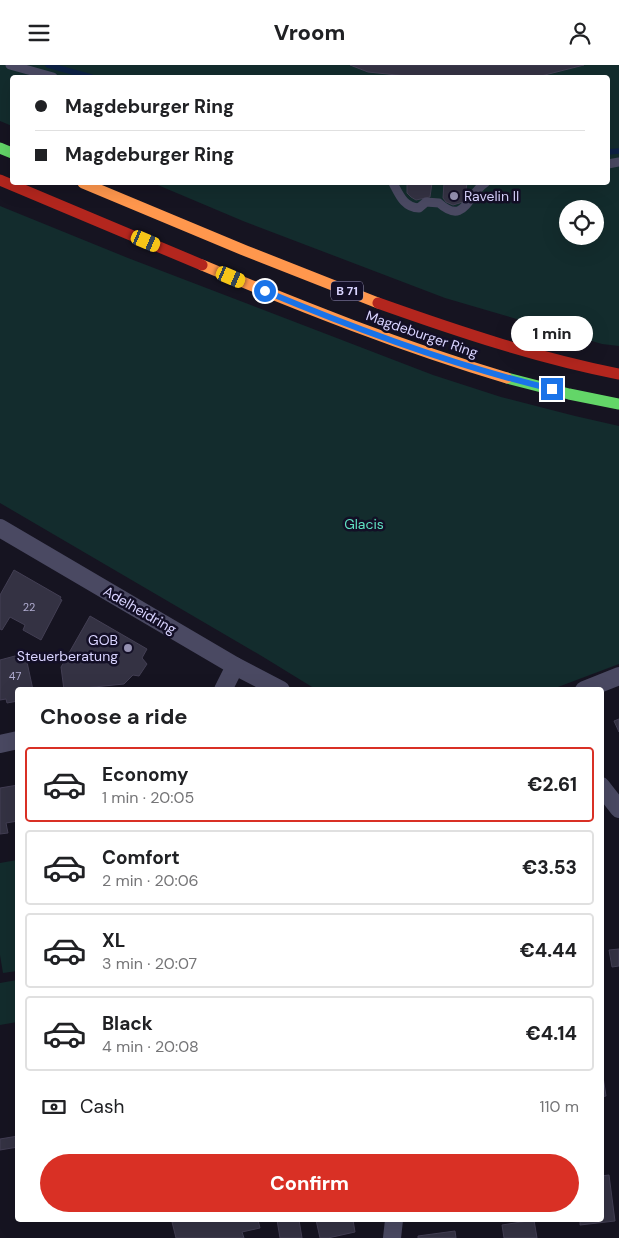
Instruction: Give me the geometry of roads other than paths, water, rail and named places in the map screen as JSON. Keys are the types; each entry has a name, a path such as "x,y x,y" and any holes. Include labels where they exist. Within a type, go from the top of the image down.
{"highway":[{"name":"Magdeburger Ring","path":"12,185 282,298 411,348 538,386 619,404"},
{"name":"Magdeburger Ring","path":"88,185 291,269 427,321 532,353 619,374"}],"street":[{"name":"Adelheidring","path":"0,528 235,666 275,687"},
{"path":"224,687 235,666"},
{"path":"592,687 619,677"},
{"path":"0,744 15,742"},
{"path":"604,790 619,809"},
{"path":"392,1238 394,1222"}],"lane":[{"path":"10,65 46,75"},
{"path":"394,185 403,201 410,207 419,207 426,202 439,203 446,210 453,211 465,207 483,185"}],"waterway":[{"path":"48,65 84,75"},
{"path":"610,152 619,151"}],"place":[{"name":"Ravelin II","path":"454,196"},
{"name":"GOB Steuerberatung","path":"128,648"}],"park label":[{"name":"Glacis","path":"364,524"}]}
